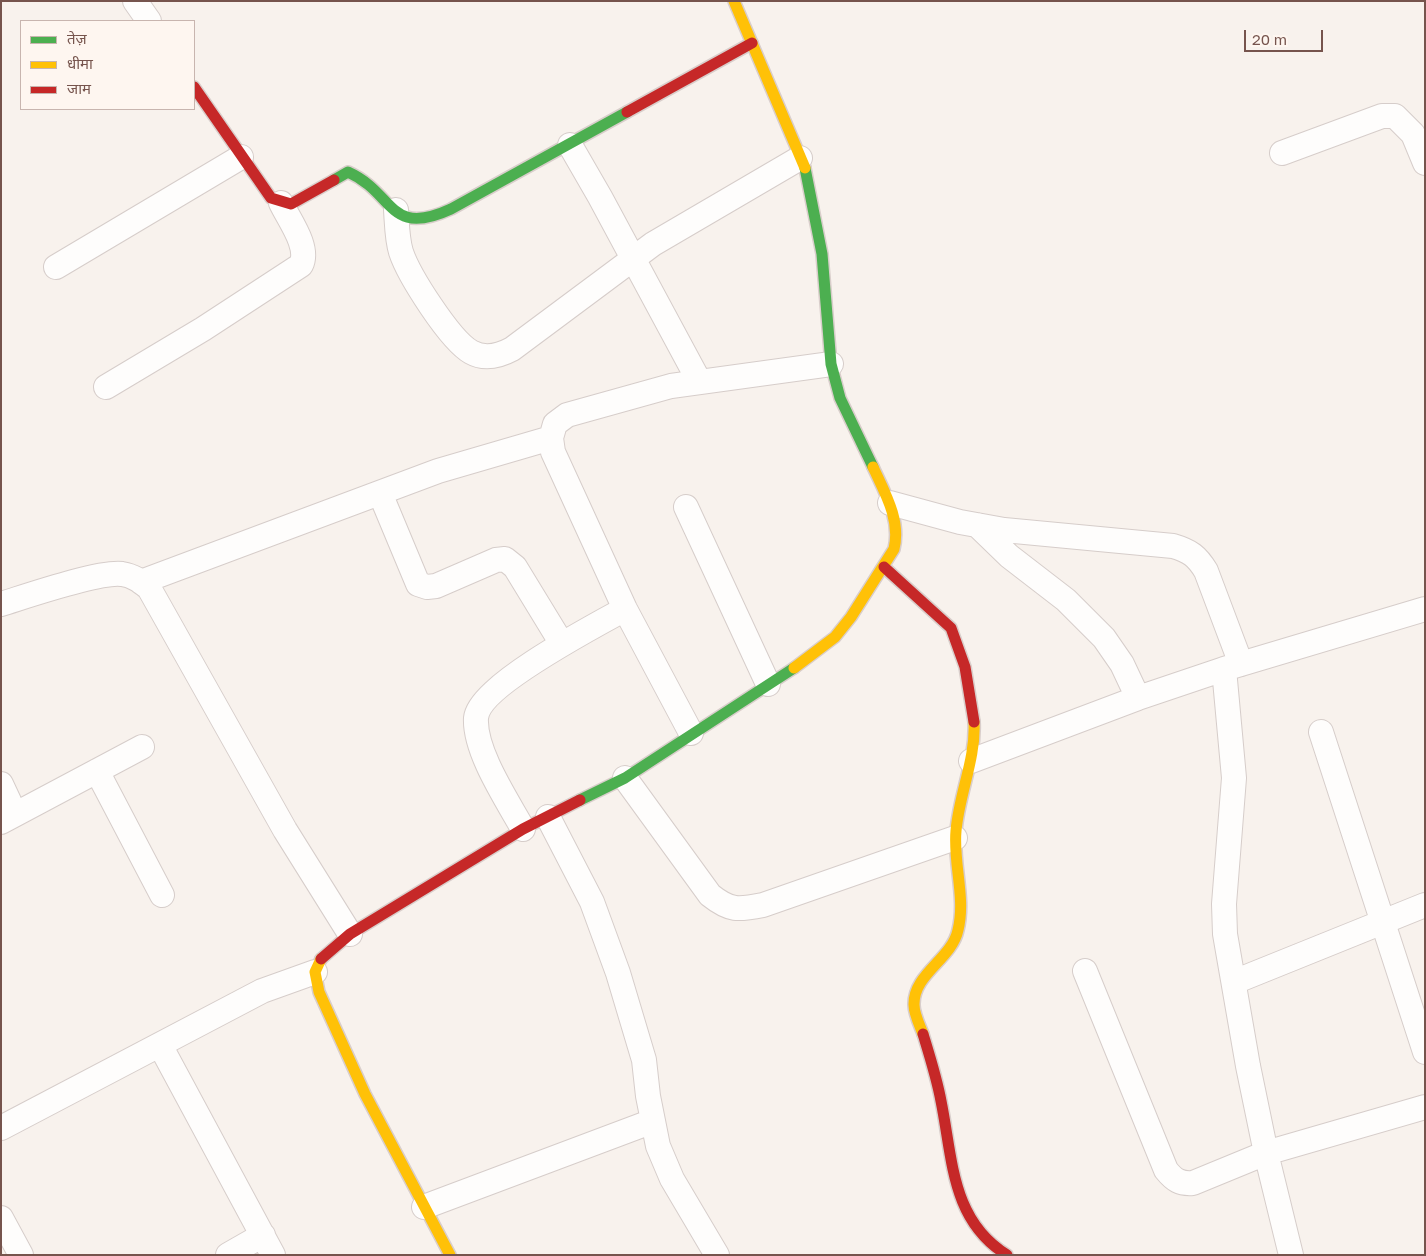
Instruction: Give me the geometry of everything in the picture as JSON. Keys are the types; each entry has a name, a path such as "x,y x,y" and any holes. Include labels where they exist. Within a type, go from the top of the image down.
{"street":[{"path":"134,1 148,20"},
{"path":"450,1255 365,1094 319,992 315,972 322,956 350,934 523,830 625,778 690,733 814,655 835,637 851,618 894,550 897,536 890,503 840,398 830,364 819,231 806,171 734,1"},
{"path":"195,88 271,198 281,203 291,204 300,201 338,176 348,172 357,175 407,218 422,220 433,217 570,145 752,43"},
{"path":"1282,153 1382,116 1395,116 1413,134 1425,163"},
{"path":"570,145 699,381"},
{"path":"56,268 241,157"},
{"path":"396,210 401,253 438,316 458,341 472,352 488,357 501,355 512,349 632,259 675,230 800,158"},
{"path":"106,387 202,329 301,265 304,258 303,249 281,203"},
{"path":"690,733 625,609 553,452 551,438 555,424 567,415 646,391 699,381 830,364"},
{"path":"141,582 462,464 551,438"},
{"path":"380,493 418,584 427,588 436,586 496,560 505,559 515,567 562,644"},
{"path":"890,503 1004,530 1173,546 1189,550 1198,558 1206,571 1232,666 1234,778 1224,919 1248,1066 1266,1152 1291,1255"},
{"path":"686,507 768,684"},
{"path":"977,525 1009,556 1066,600 1104,638 1122,664 1138,698"},
{"path":"884,567 938,615 957,639 966,668 975,740 956,838 960,915 958,933 924,976 916,991 914,1005 941,1099 959,1193 974,1226 983,1239 998,1251 1007,1255"},
{"path":"1,604 100,577 120,574 136,577 149,588 285,830 350,934"},
{"path":"523,830 488,762 477,735 476,716 485,698 562,644 625,609"},
{"path":"970,761 1138,698 1232,666 1425,609"},
{"path":"1321,732 1425,1052"},
{"path":"1,784 8,818 142,747"},
{"path":"97,772 162,895"},
{"path":"625,778 710,895 725,907 741,909 763,905 956,838"},
{"path":"548,817 592,902 618,973 644,1060 652,1121 658,1146 672,1180 717,1255"},
{"path":"1234,982 1425,905"},
{"path":"1085,971 1166,1170 1174,1180 1184,1184 1193,1183 1266,1152 1425,1107"},
{"path":"1,1128 262,991 315,972"},
{"path":"160,1044 268,1245 228,1255"},
{"path":"424,1207 652,1121"},
{"path":"1,1218 21,1255"}],"traffic: fast":[{"path":"334,180 348,172 363,181 403,216 415,218 430,217 451,209 627,112"},
{"path":"805,168 822,254 831,364 840,398 873,467"},
{"path":"580,800 625,778 794,668"}],"traffic: slow":[{"path":"734,1 805,168"},
{"path":"794,668 835,637 851,617 894,549 896,538 894,517 873,467"},
{"path":"923,1034 914,1009 915,994 926,975 948,950 954,940 960,918 961,906 956,856 956,831 960,804 970,763 974,722"},
{"path":"321,959 315,972 319,992 365,1094 450,1255"}],"traffic: jam":[{"path":"627,112 752,43"},
{"path":"195,88 271,198 291,204 334,180"},
{"path":"884,567 951,628 965,667 974,722"},
{"path":"321,959 350,934 523,829 580,800"},
{"path":"923,1034 939,1093 952,1166 965,1206 975,1224 989,1241 1007,1255"}]}
